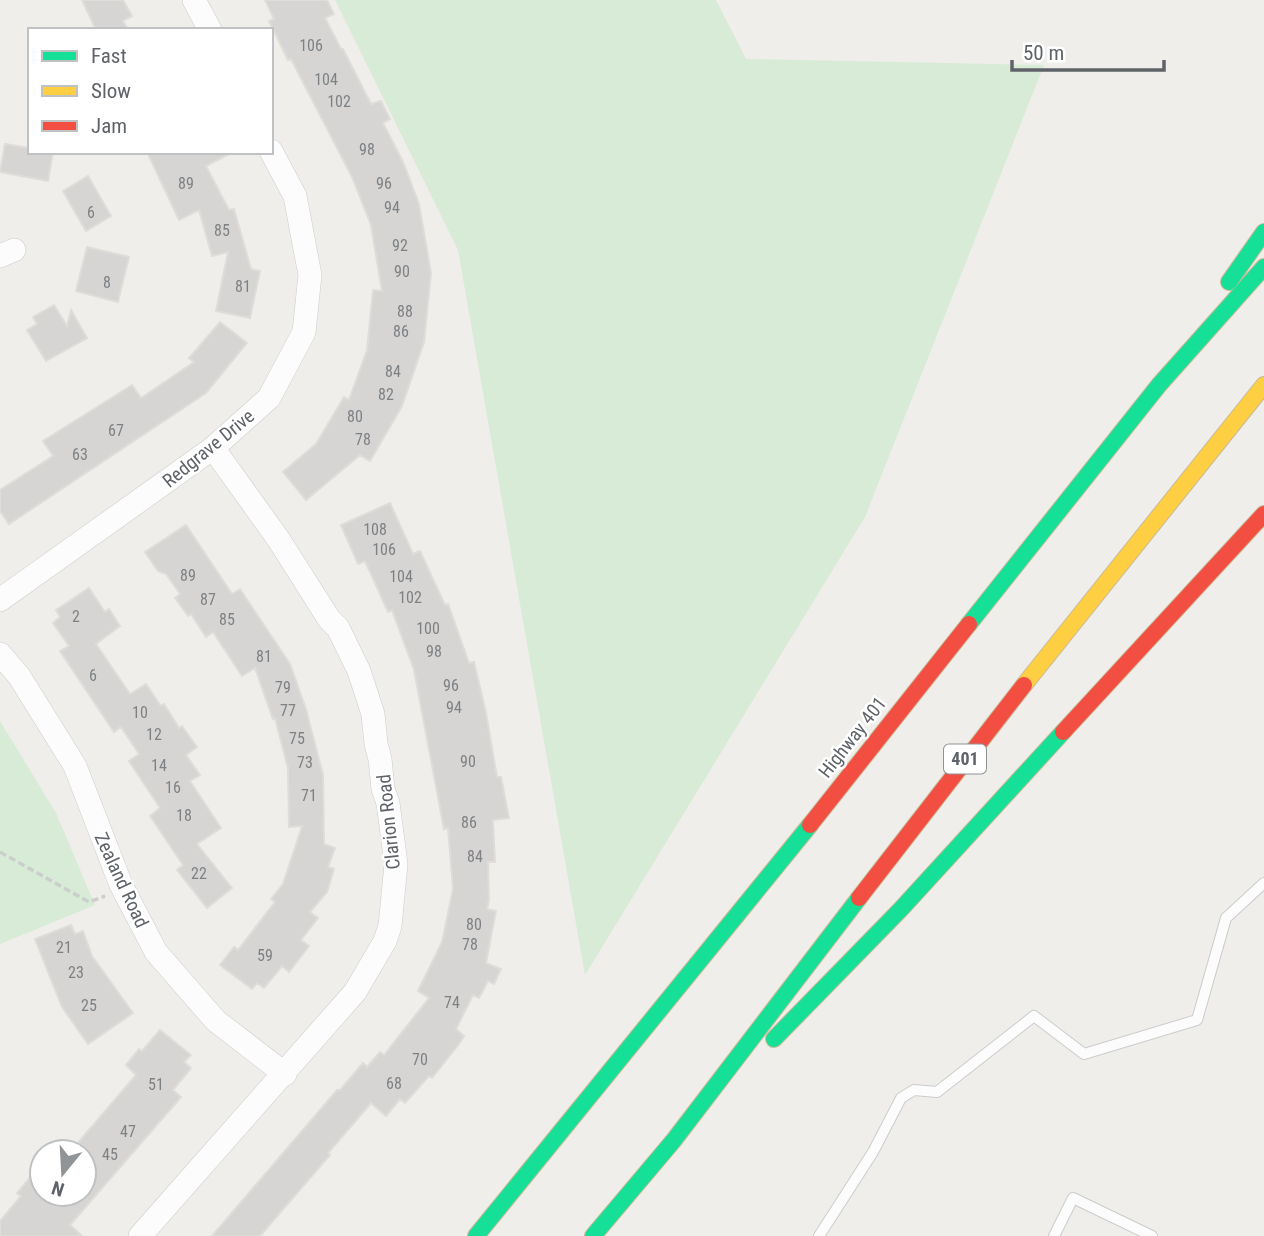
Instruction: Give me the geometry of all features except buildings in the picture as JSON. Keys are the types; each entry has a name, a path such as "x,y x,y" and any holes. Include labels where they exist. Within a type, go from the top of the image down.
{"highway":[{"path":"1159,385 1264,232"},
{"name":"Highway 401","path":"476,1236 736,918 1159,385 1264,267"},
{"name":"401","path":"593,1236 674,1140 951,777 1264,385"},
{"path":"674,1140 901,909 1264,513"}],"street":[{"path":"194,0 209,28"},
{"name":"Redgrave Drive","path":"0,600 213,448 269,398 304,332 310,275 295,196 273,154"},
{"name":"Clarion Road","path":"140,1236 355,992 385,941 395,896 396,864 388,803 383,789 373,715 359,671 338,628 329,619 279,540 213,448"},
{"name":"Zealand Road","path":"0,654 19,676 75,766 123,889 156,952 216,1021 285,1074"}],"lane":[{"path":"819,1236 873,1152 901,1098 914,1090 937,1092 1034,1016 1084,1054 1197,1020 1226,918 1264,883"},
{"path":"1054,1236 1073,1198 1152,1236"}],"path":[{"path":"0,852 89,902 123,889"}],"green space":[{"path":"335,0 716,0 746,59 1044,65 865,517 585,975 458,250"},
{"path":"0,721 56,813 95,905 0,944"}],"traffic: fast":[{"path":"1229,282 1264,232"},
{"path":"969,624 1159,385 1264,267"},
{"path":"774,1039 901,909 1063,732"},
{"path":"476,1236 810,825"},
{"path":"593,1236 674,1140 859,898"}],"traffic: slow":[{"path":"1024,685 1264,385"}],"traffic: jam":[{"path":"1063,732 1264,514"},
{"path":"810,825 969,624"},
{"path":"859,898 1024,685"}]}
